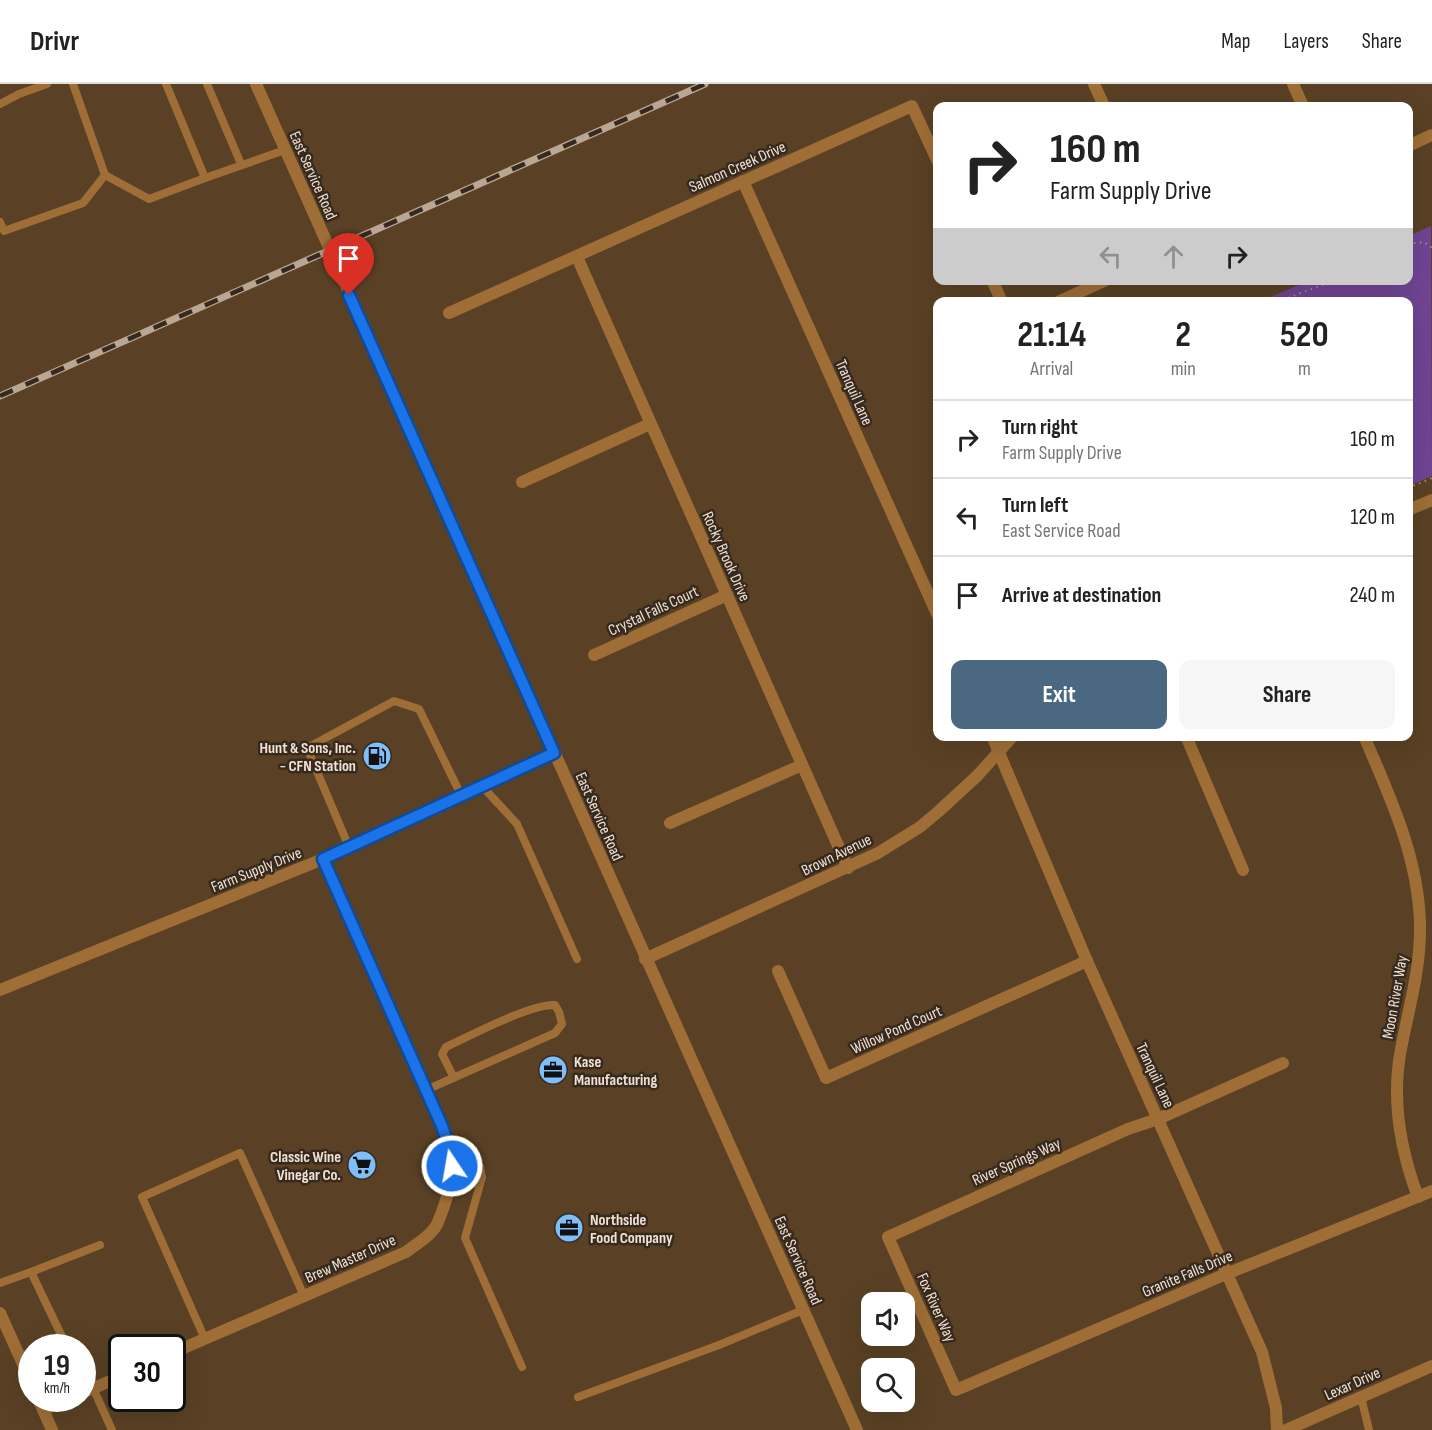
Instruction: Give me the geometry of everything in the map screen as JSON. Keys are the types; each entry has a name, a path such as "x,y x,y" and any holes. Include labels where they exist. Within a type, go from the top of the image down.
{"street":[{"name":"East Service Road","path":"256,84 857,1430"},
{"path":"1094,84 1102,102"},
{"path":"1293,84 1301,102"},
{"name":"Salmon Creek Drive","path":"449,313 912,106 933,151"},
{"path":"1413,144 1432,135"},
{"name":"Tranquil Lane","path":"743,181 933,605"},
{"name":"Rocky Brook Drive","path":"577,257 848,868"},
{"path":"1069,297 1095,285"},
{"path":"522,482 650,424"},
{"path":"1413,508 1432,500"},
{"name":"Crystal Falls Court","path":"594,655 727,595"},
{"name":"Tranquil Lane","path":"994,741 1087,961 1266,1363 1276,1408 1277,1430"},
{"name":"Brown Avenue","path":"645,959 848,868 920,827 977,776 1009,741"},
{"path":"1188,741 1243,870"},
{"name":"Moon River Way","path":"1366,741 1404,834 1417,889 1420,922 1419,956 1401,1049 1397,1076 1397,1103 1399,1130 1406,1166 1418,1197"},
{"name":"Farm Supply Drive","path":"0,990 323,859 554,753"},
{"path":"670,823 802,765"},
{"name":"Brew Master Drive","path":"186,1347 406,1252 438,1222 451,1181 451,1157 442,1126 323,859"},
{"name":"Willow Pond Court","path":"778,971 826,1078 1087,961"},
{"name":"River Springs Way","path":"888,1237 1128,1129 1158,1119 1283,1063"},
{"name":"Granite Falls Drive","path":"956,1390 1226,1274 1432,1191"},
{"name":"Fox River Way","path":"888,1237 956,1390"},
{"path":"0,1313 18,1353"},
{"name":"Lexar Drive","path":"1286,1430 1431,1369"},
{"path":"44,1412 52,1430"}],"lane":[{"path":"0,104 47,84"},
{"path":"73,84 105,175 149,199 285,150"},
{"path":"166,84 205,178"},
{"path":"207,84 241,164"},
{"path":"0,222 4,231 83,203 105,175"},
{"path":"349,847 307,748 394,701 419,709 461,795"},
{"path":"482,786 517,824 577,959"},
{"path":"426,1090 454,1078 555,1033 561,1024 555,1005 531,1009 446,1047 442,1054 454,1078"},
{"path":"205,1339 142,1197 240,1153 304,1296"},
{"path":"451,1157 471,1156 480,1166 482,1177 465,1238 522,1367"},
{"path":"0,1283 100,1245"},
{"path":"31,1272 61,1334"},
{"path":"578,1397 719,1345 803,1310"},
{"path":"1361,1397 1369,1430"},
{"path":"96,1404 112,1430"}],"path":[{"path":"1413,243 1424,242 1432,248"},
{"path":"1290,297 1322,285"},
{"path":"1413,486 1432,478"}],"shaded area":[{"path":"1431,226 1432,476 1413,484 1413,297 1270,297 1299,285 1413,285 1413,234"}],"railway":[{"path":"0,396 705,84"}],"place":[{"name":"Hunt & Sons, Inc. - CFN Station","path":"377,756"},
{"name":"Kase Manufacturing","path":"553,1070"},
{"name":"Classic Wine Vinegar Co.","path":"362,1165"},
{"name":"Northside Food Company","path":"569,1228"}],"route":[{"path":"349,295 554,753 323,859 442,1126 450,1150 452,1166"}]}
